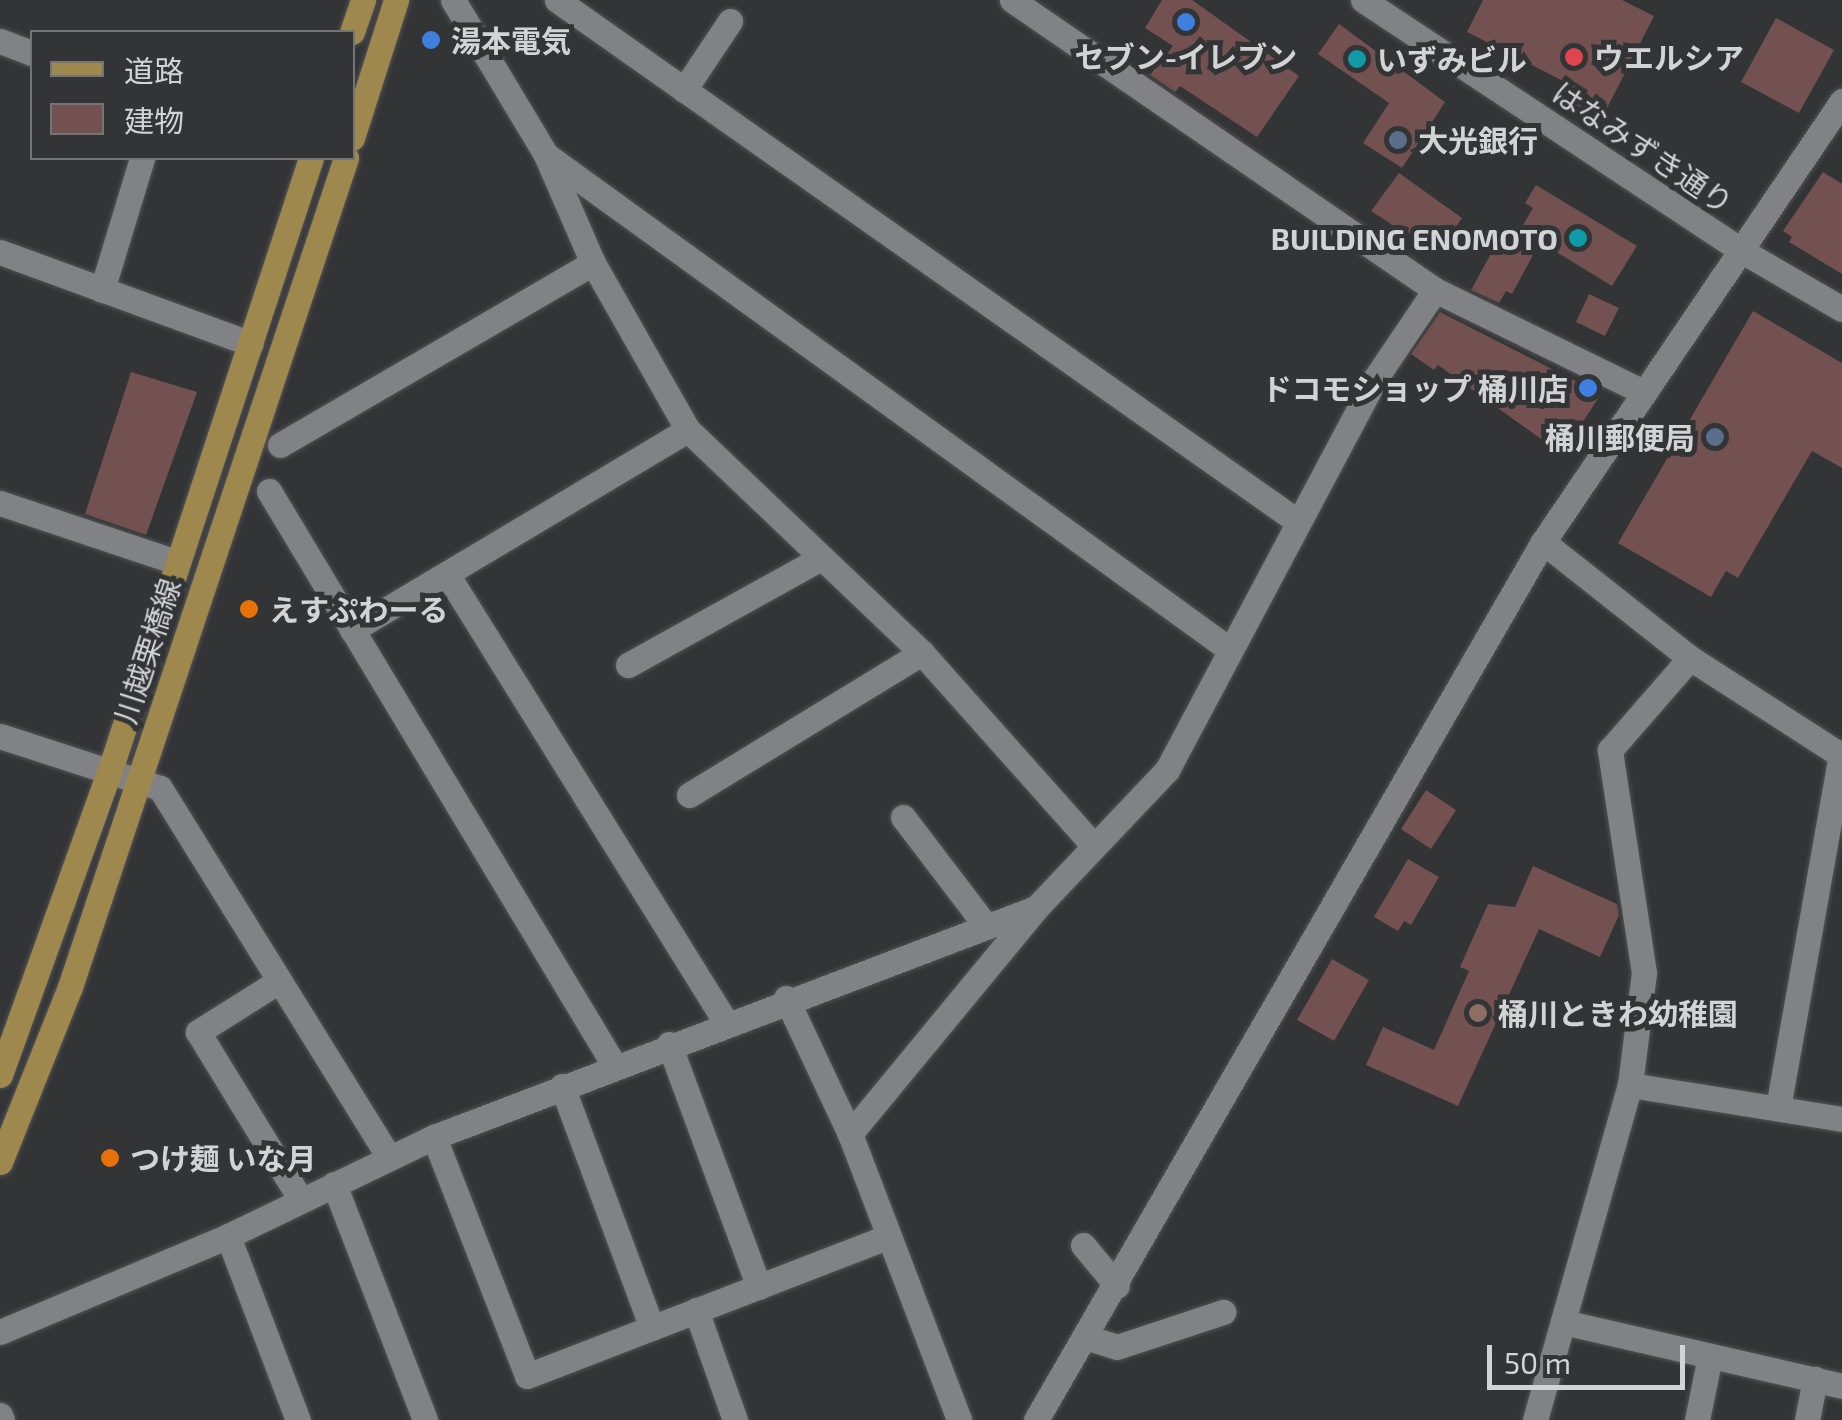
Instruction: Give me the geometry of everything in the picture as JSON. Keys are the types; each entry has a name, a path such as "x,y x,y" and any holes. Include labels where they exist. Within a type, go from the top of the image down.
{"main road":[{"path":"353,30 364,0"},
{"path":"355,129 396,0"},
{"name":"川越栗橋線","path":"0,1074 109,772 310,160"},
{"name":"川越栗橋線","path":"0,1162 70,987 345,160"}],"street":[{"path":"453,0 546,156 594,263 688,430 922,654 1093,845"},
{"path":"557,0 1297,521"},
{"path":"1012,0 1435,290 1641,390"},
{"name":"はなみずき通り","path":"1363,0 1736,248 1842,309"},
{"path":"684,90 730,21"},
{"path":"0,42 30,53"},
{"path":"1036,1420 1088,1338 1350,870 1543,542 1736,248 1842,101"},
{"path":"546,156 1228,649"},
{"path":"102,290 141,160"},
{"path":"0,252 251,344"},
{"path":"280,445 594,263"},
{"path":"850,1134 1036,908 1167,770 1228,649 1375,380 1435,290"},
{"path":"352,630 688,430"},
{"path":"269,491 614,1065"},
{"path":"0,503 176,562"},
{"path":"1543,542 1690,658 1842,756 1778,1108"},
{"path":"628,666 821,558"},
{"path":"446,574 726,1021"},
{"path":"688,796 922,654"},
{"path":"1535,1420 1630,1085 1644,973 1610,750 1690,658"},
{"path":"0,738 160,788 389,1158"},
{"path":"903,817 986,926"},
{"path":"0,1332 228,1236 434,1137 786,998 1036,908"},
{"path":"279,981 198,1032 302,1200"},
{"path":"786,998 850,1134 959,1420"},
{"path":"668,1044 758,1287"},
{"path":"1630,1085 1842,1119"},
{"path":"562,1086 652,1328"},
{"path":"434,1137 527,1376 888,1237"},
{"path":"334,1184 425,1420"},
{"path":"228,1236 298,1420"},
{"path":"1083,1245 1117,1286"},
{"path":"696,1310 735,1420"},
{"path":"1088,1338 1117,1347 1223,1312"},
{"path":"1563,1322 1842,1386"},
{"path":"1697,1420 1710,1356"},
{"path":"1807,1420 1815,1380"}],"building":[{"path":"1162,0 1192,0 1299,76 1257,137 1180,86 1175,92 1150,75 1173,46 1145,28"},
{"name":"ウエルシア","path":"1483,0 1622,0 1654,16 1601,120 1557,93 1563,81 1467,32"},
{"path":"1776,18 1834,50 1799,113 1741,82"},
{"path":"1339,24 1445,102 1402,168 1363,143 1389,103 1318,54"},
{"path":"1823,172 1842,184 1842,274 1789,242 1792,237 1783,231"},
{"path":"1399,173 1462,218 1438,255 1371,211"},
{"name":"BUILDING ENOMOTO","path":"1536,185 1637,246 1612,286 1540,242 1512,294 1506,291 1499,303 1471,290 1499,239 1511,245 1533,208 1525,203"},
{"path":"1589,294 1619,308 1605,336 1576,322"},
{"path":"1753,311 1842,363 1842,468 1812,451 1738,578 1726,571 1711,597 1618,543"},
{"path":"1440,312 1601,394 1562,454 1438,365 1434,370 1411,354"},
{"path":"131,372 197,392 146,535 85,514"},
{"path":"1426,790 1456,810 1431,849 1401,829"},
{"path":"1408,859 1439,877 1411,925 1404,921 1398,931 1374,917"},
{"path":"1533,866 1617,904 1619,915 1600,957 1539,929 1458,1106 1366,1065 1383,1027 1434,1050 1469,971 1460,967 1488,904 1515,907"},
{"path":"1332,959 1369,980 1334,1041 1297,1020"}],"place":[{"name":"セブン-イレブン","path":"1186,22"},
{"name":"湯本電気","path":"431,40"},
{"name":"ウエルシア","path":"1574,57"},
{"name":"いずみビル","path":"1357,59"},
{"name":"大光銀行","path":"1398,140"},
{"name":"BUILDING ENOMOTO","path":"1578,238"},
{"name":"ドコモショップ 桶川店","path":"1588,388"},
{"name":"桶川郵便局","path":"1715,437"},
{"name":"えすぷわーる","path":"249,609"},
{"name":"桶川ときわ幼稚園","path":"1478,1013"},
{"name":"つけ麺 いな月","path":"110,1158"}]}
